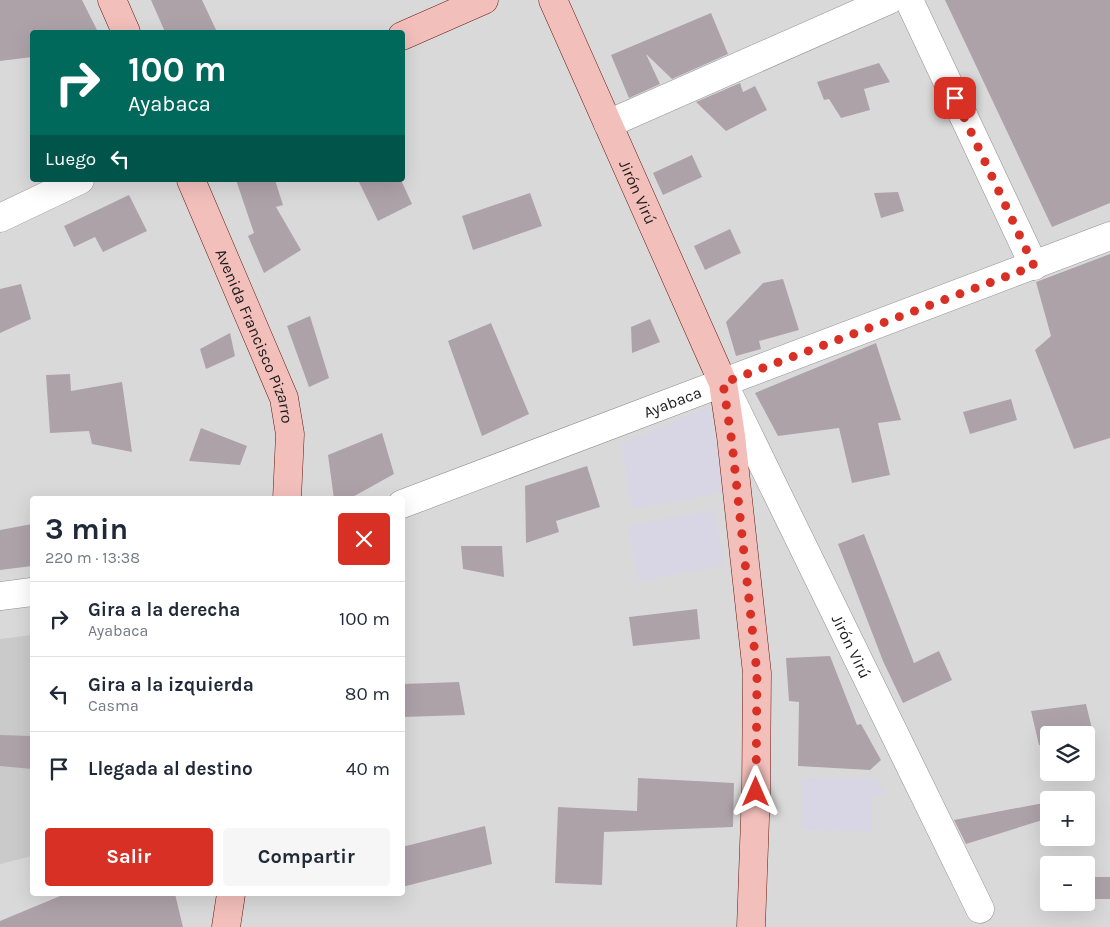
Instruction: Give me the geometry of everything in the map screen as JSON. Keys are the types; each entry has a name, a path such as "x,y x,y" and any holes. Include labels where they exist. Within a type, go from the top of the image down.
{"main road":[{"path":"112,0 125,30"},
{"path":"405,35 484,0"},
{"name":"Jirón Virú","path":"553,0 723,383 732,443 757,673 756,792 750,927"},
{"name":"Avenida Francisco Pizarro","path":"192,182 284,398 290,434 287,496"},
{"path":"226,927 231,896"}],"street":[{"path":"608,124 889,0"},
{"path":"909,0 1034,266"},
{"path":"0,218 76,182"},
{"name":"Ayabaca","path":"405,503 1110,236"},
{"name":"Jirón Virú","path":"723,383 980,909"},
{"path":"0,596 30,592"}],"shaded area":[{"path":"0,0 1110,0 1110,927 0,927"},
{"path":"709,407 725,492 633,509 621,444"},
{"path":"714,510 725,565 639,581 628,526"},
{"path":"30,635 30,856 0,864 0,639"},
{"path":"801,778 877,779 884,792 871,799 871,831 801,830"}],"building":[{"path":"0,0 82,0 97,30 30,30 30,57 0,61"},
{"path":"151,0 202,0 216,30 164,30"},
{"path":"945,0 1110,0 1110,203 1052,227"},
{"path":"711,13 728,54 672,79 646,54 660,84 629,98 611,55"},
{"path":"879,63 890,82 864,89 870,110 841,118 829,99 824,100 817,82"},
{"path":"740,83 743,92 755,86 767,110 726,131 696,102"},
{"path":"692,155 702,177 663,195 653,173"},
{"path":"237,182 276,182 283,205 276,207 301,250 264,273 248,236 254,233"},
{"path":"359,182 402,182 412,204 378,221"},
{"path":"898,192 904,211 881,218 874,193"},
{"path":"530,193 542,226 473,250 462,216"},
{"path":"129,195 147,231 103,252 95,237 74,247 64,226"},
{"path":"730,229 741,253 705,270 694,246"},
{"path":"1110,254 1110,438 1074,449 1035,350 1051,336 1036,282"},
{"path":"783,279 799,330 759,341 761,349 736,356 726,322 763,283"},
{"path":"21,284 31,319 0,333 0,289"},
{"path":"310,316 329,378 309,387 287,326"},
{"path":"650,319 660,342 632,353 631,327"},
{"path":"491,323 529,414 482,436 448,341"},
{"path":"230,333 235,356 206,369 200,349"},
{"path":"876,343 901,420 878,423 890,475 852,483 839,428 778,436 755,393"},
{"path":"70,374 71,391 122,382 132,452 92,444 89,431 50,433 46,375"},
{"path":"1011,399 1017,420 970,434 963,412"},
{"path":"201,428 247,446 240,465 189,461"},
{"path":"382,433 394,474 354,496 334,496 328,455"},
{"path":"587,466 600,507 556,521 559,532 526,543 525,486"},
{"path":"30,524 30,566 0,570 0,530"},
{"path":"864,534 914,663 939,651 952,680 903,703 883,661 838,544"},
{"path":"461,546 502,546 504,577 463,569"},
{"path":"697,609 700,639 633,646 629,617"},
{"path":"830,656 857,725 861,724 881,760 870,770 798,766 799,702 789,701 786,658"},
{"path":"459,682 465,715 405,717 405,684"},
{"path":"1086,704 1091,726 1040,726 1039,745 1031,711"},
{"path":"0,735 30,736 30,769 0,766"},
{"path":"638,778 734,783 733,827 604,832 602,885 555,883 558,807 637,811"},
{"path":"1040,804 1040,821 966,844 954,820"},
{"path":"485,826 492,864 405,886 405,846"},
{"path":"1095,877 1110,877 1110,899 1095,899"},
{"path":"60,896 175,896 183,927 0,927 0,921"}],"route":[{"path":"756,792 757,673 732,443 723,383 1034,266 955,98"}]}
